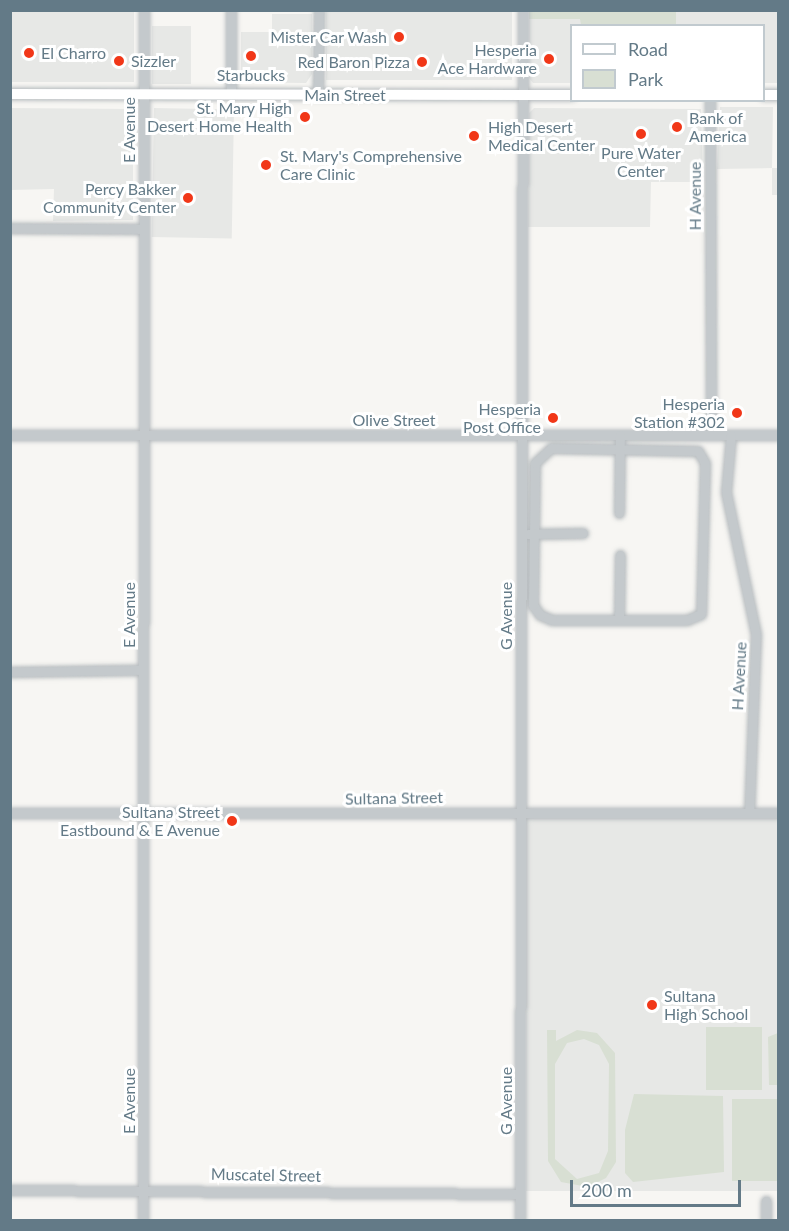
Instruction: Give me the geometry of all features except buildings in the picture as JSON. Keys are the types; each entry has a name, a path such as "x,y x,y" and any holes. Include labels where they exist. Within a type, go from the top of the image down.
{"main road":[{"name":"Main Street","path":"10,94 570,95"}],"street":[{"name":"E Avenue","path":"143,1221 144,10"},
{"path":"231,10 231,95"},
{"path":"318,95 319,10"},
{"name":"G Avenue","path":"520,1221 523,10"},
{"name":"H Avenue","path":"710,102 711,435"},
{"path":"10,228 144,229"},
{"name":"Olive Street","path":"10,435 778,435"},
{"path":"619,513 620,435"},
{"name":"H Avenue","path":"731,435 726,492 756,634 749,813"},
{"path":"551,448 691,448 705,463 704,608 687,620 552,620 540,615 533,605 533,534 539,454 551,448"},
{"path":"521,534 583,532"},
{"path":"620,555 620,619"},
{"path":"10,672 143,669"},
{"name":"Sultana Street","path":"10,813 778,813"},
{"name":"Muscatel Street","path":"10,1190 144,1189 520,1194"},
{"path":"766,1202 766,1221"}],"shaded area":[{"path":"11,10 134,10 134,82 11,82"},
{"path":"326,11 512,11 512,80 326,80"},
{"path":"676,11 778,11 778,83 765,83 765,24 676,24"},
{"path":"272,14 312,14 312,74 306,83 241,82 241,32 272,32"},
{"path":"529,19 581,19 581,24 570,24 570,83 533,83 529,78"},
{"path":"152,26 191,26 191,84 152,84"},
{"path":"720,107 773,107 772,168 717,169"},
{"path":"10,108 133,109 133,220 53,221 54,189 11,190"},
{"path":"154,108 234,109 232,238 152,237"},
{"path":"534,108 701,109 703,182 651,182 650,227 528,227 529,113"},
{"path":"772,168 778,168 778,195 772,195"},
{"name":"Sultana High School","path":"526,818 778,818 778,1191 526,1191"}],"green space":[{"path":"529,11 676,11 676,24 581,24 580,19 529,19"},
{"path":"706,1027 762,1027 762,1090 706,1090"},
{"path":"547,1030 556,1030 556,1041 577,1030 597,1033 615,1053 616,1162 606,1178 588,1187 561,1182 548,1161","holes":["584,1039 599,1045 609,1064 608,1151 599,1173 577,1179 555,1159 555,1064 567,1043"]},
{"path":"778,1033 778,1085 769,1085 768,1037"},
{"path":"634,1094 723,1096 724,1172 633,1182 625,1173 625,1130"},
{"path":"732,1099 778,1099 778,1181 732,1181"}],"place":[{"name":"Mister Car Wash","path":"399,37"},
{"name":"El Charro","path":"29,53"},
{"name":"Starbucks","path":"251,56"},
{"name":"Hesperia Ace Hardware","path":"549,59"},
{"name":"Sizzler","path":"119,61"},
{"name":"Red Baron Pizza","path":"422,62"},
{"name":"St. Mary High Desert Home Health","path":"305,117"},
{"name":"Bank of America","path":"677,127"},
{"name":"Pure Water Center","path":"641,134"},
{"name":"High Desert Medical Center","path":"474,136"},
{"name":"St. Mary's Comprehensive Care Clinic","path":"266,165"},
{"name":"Percy Bakker Community Center","path":"188,198"},
{"name":"Hesperia Station #302","path":"737,413"},
{"name":"Hesperia Post Office","path":"553,418"},
{"name":"Sultana Street Eastbound & E Avenue","path":"232,821"},
{"name":"Sultana High School","path":"652,1005"}]}
